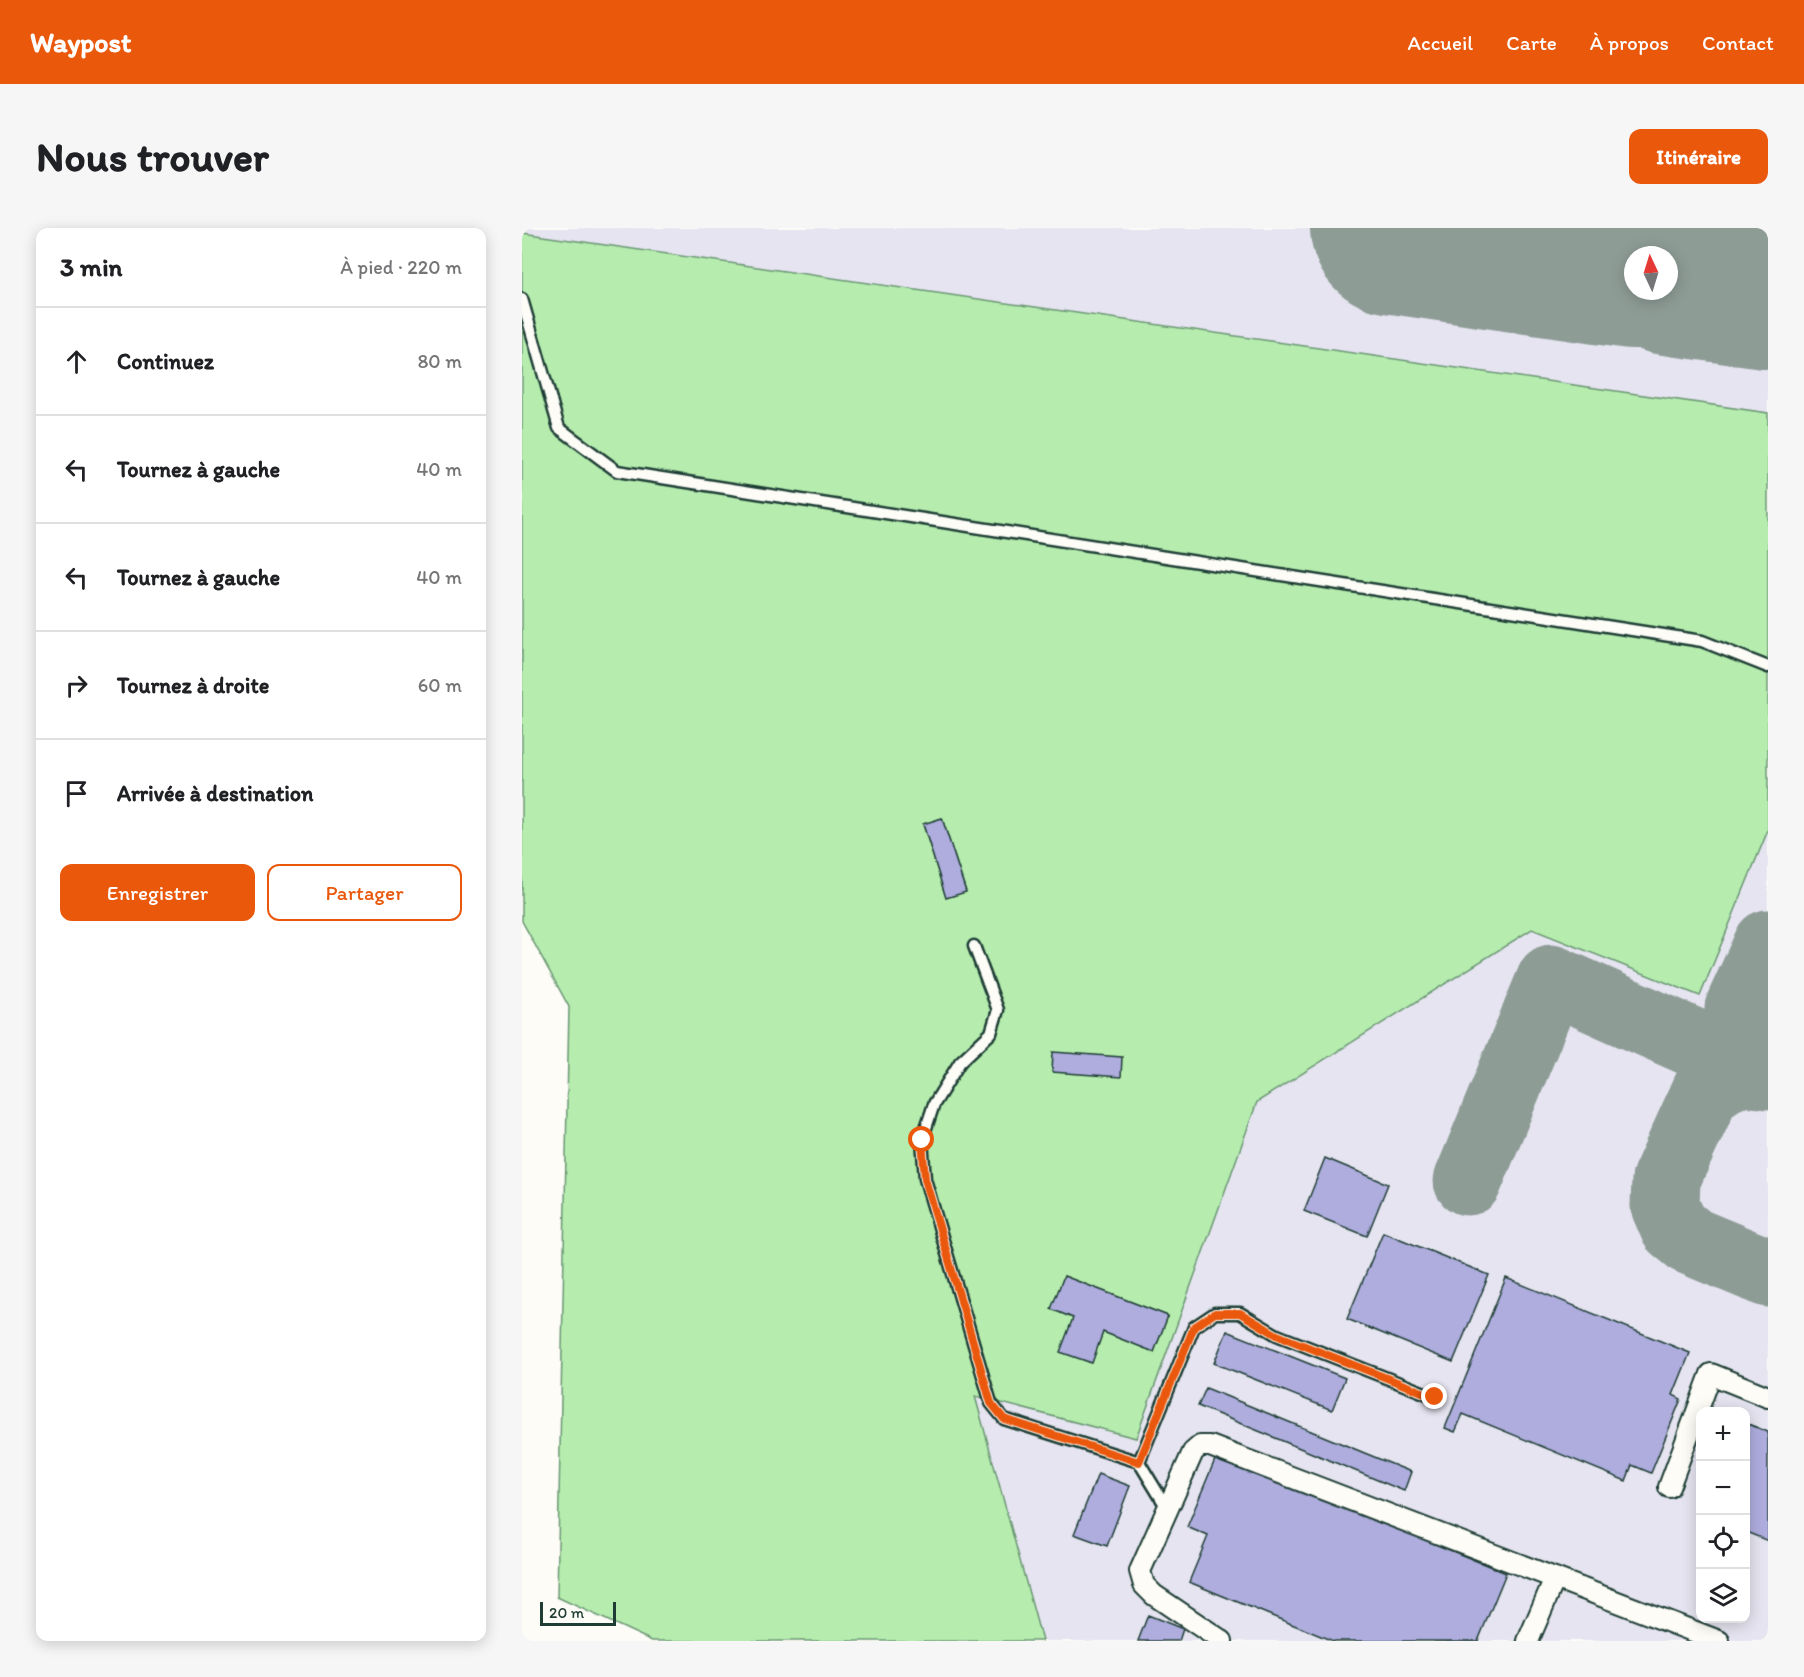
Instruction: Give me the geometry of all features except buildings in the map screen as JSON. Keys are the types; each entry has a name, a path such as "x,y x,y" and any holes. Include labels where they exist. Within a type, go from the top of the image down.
{"street":[{"path":"1669,1487 1711,1374 1768,1397"},
{"path":"1222,1641 1154,1595 1144,1585 1140,1571 1192,1452 1200,1446 1210,1446 1719,1641"},
{"path":"1528,1641 1555,1578"}],"lane":[{"path":"522,298 559,428 617,471 1702,641 1768,667"},
{"path":"974,946 998,1010 991,1033 960,1062 934,1104 922,1140 925,1179 991,1403 1004,1419 1139,1462 1167,1508"},
{"path":"1139,1462 1194,1327 1215,1313 1240,1313 1277,1335 1435,1397"}],"shaded area":[{"path":"522,228 1768,228 1768,1641 1042,1641 975,1395 522,455"}],"green space":[{"path":"522,233 1768,413 1768,830 1700,996 1532,929 1257,1102 1136,1438 975,1396 1042,1641 652,1641 557,1597 569,1007 522,921","holes":["942,818 966,891 946,897 923,825","1064,1276 1168,1316 1154,1352 1103,1332 1091,1363 1061,1351 1073,1318 1052,1309"]}],"taxiway":[{"path":"1768,944 1739,1008 1741,1037 1747,1055 1764,1074 1768,1075"},
{"path":"1468,1181 1551,979 1764,1074"},
{"path":"1764,1074 1740,1072 1706,1091 1666,1179 1665,1206 1674,1227 1691,1241 1768,1273"}],"runway":[{"path":"1396,228 1624,262"},
{"path":"1678,270 1768,283"}],"route":[{"path":"922,1140 925,1179 991,1403 1004,1419 1139,1462 1194,1327 1215,1313 1240,1313 1277,1335 1435,1397"}]}
